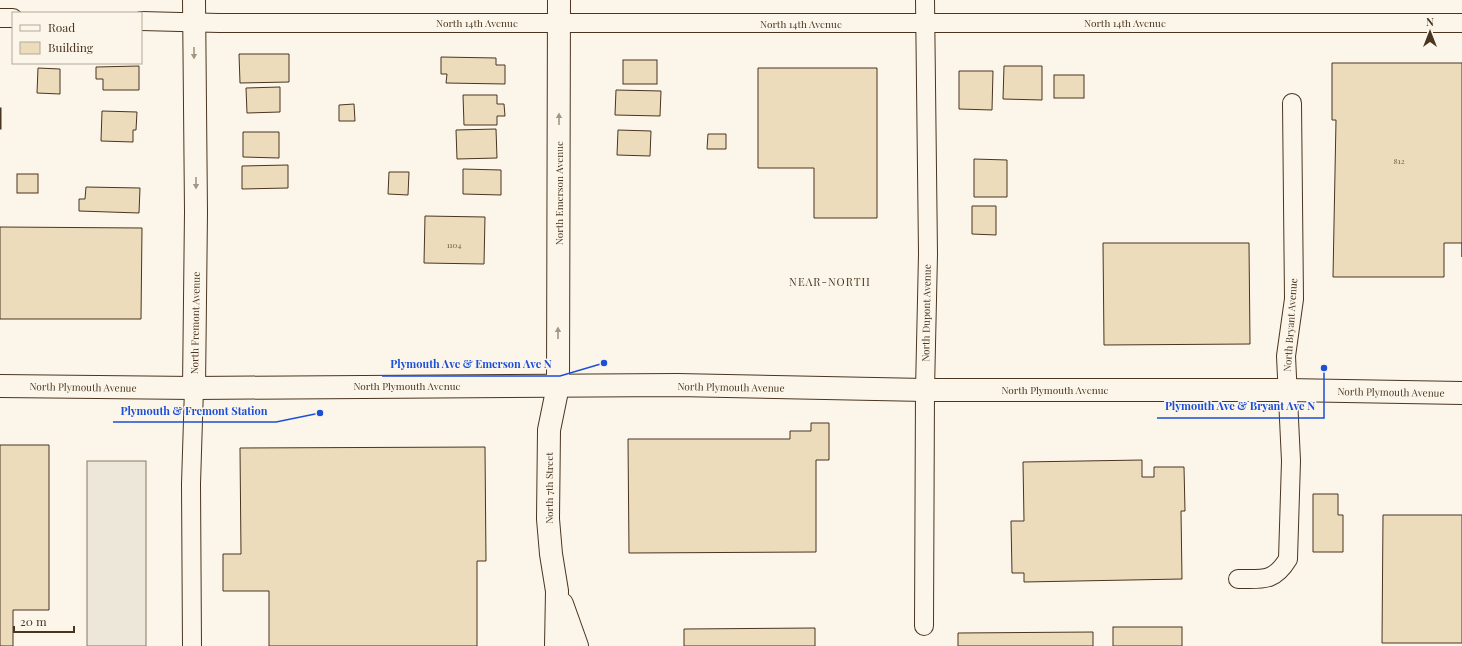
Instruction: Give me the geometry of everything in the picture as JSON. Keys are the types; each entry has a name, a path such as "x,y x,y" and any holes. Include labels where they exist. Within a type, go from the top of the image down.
{"main road":[{"name":"North Fremont Avenue","path":"194,0 196,212 194,388"},
{"name":"North Emerson Avenue","path":"558,386 559,0"},
{"name":"North Plymouth Avenue","path":"0,386 194,388 677,385 925,390 1287,390 1462,393"},
{"name":"North 7th Street","path":"556,646 557,591 551,554 548,519 549,430 558,386"},
{"name":"North 7th Street","path":"557,591 577,646"}],"street":[{"name":"North Dupont Avenue","path":"924,626 925,390 928,254 924,24 925,0"},
{"path":"0,18 12,18"},
{"name":"North 14th Avenue","path":"142,22 924,24 1462,23"},
{"name":"North Bryant Avenue","path":"1238,579 1266,579 1281,572 1288,559 1291,461 1286,356 1294,299 1292,103"},
{"name":"North Fremont Avenue","path":"192,646 191,484 194,388"}],"shaded area":[{"path":"87,461 146,461 146,646 87,646"}],"building":[{"path":"239,54 289,54 289,82 240,83"},
{"path":"441,57 496,58 496,65 505,65 505,84 446,83 447,74 441,74"},
{"path":"623,60 657,60 657,84 623,84"},
{"path":"1332,63 1462,63 1462,243 1444,243 1444,277 1333,277 1336,120 1332,120"},
{"path":"139,66 139,90 103,90 103,79 96,79 96,67"},
{"path":"1004,66 1042,66 1042,100 1003,99"},
{"path":"38,68 60,69 60,94 37,93"},
{"path":"758,68 877,68 877,218 814,218 814,168 758,168"},
{"path":"959,71 993,71 992,110 959,109"},
{"path":"1054,75 1084,75 1084,98 1054,98"},
{"path":"280,87 280,112 247,113 246,88"},
{"path":"616,90 661,91 660,116 615,115"},
{"path":"463,95 497,95 497,104 504,104 505,116 497,116 497,125 464,125"},
{"path":"354,104 355,121 339,121 339,105"},
{"path":"1,108 1,129 0,129"},
{"path":"102,111 137,112 136,130 133,130 133,142 101,141"},
{"path":"496,129 497,158 457,159 456,130"},
{"path":"618,130 651,131 650,156 617,155"},
{"path":"243,132 279,132 279,158 243,157"},
{"path":"708,134 726,134 726,149 707,149"},
{"path":"974,159 1007,160 1007,197 974,197"},
{"path":"288,165 288,188 242,189 242,166"},
{"path":"463,169 501,170 501,195 463,194"},
{"path":"389,172 409,172 408,195 388,194"},
{"path":"17,174 38,174 38,193 17,193"},
{"path":"86,187 140,188 139,213 79,211 79,199 85,199"},
{"path":"972,206 996,206 996,235 972,234"},
{"path":"425,216 485,217 484,264 424,263"},
{"path":"0,227 142,228 141,319 0,319"},
{"path":"1103,243 1249,243 1250,344 1104,345"},
{"path":"811,423 829,423 829,460 816,460 816,552 629,553 628,439 790,439 790,431 811,431"},
{"path":"0,445 49,445 49,610 13,610 13,646 0,646"},
{"path":"485,447 486,561 477,561 477,646 269,646 269,591 223,591 223,554 241,554 240,448"},
{"path":"1142,460 1142,477 1154,477 1154,467 1184,467 1185,511 1181,511 1182,579 1024,582 1024,573 1012,573 1011,521 1024,521 1023,462"},
{"path":"1313,494 1338,494 1338,515 1343,515 1343,552 1313,552"},
{"path":"1383,515 1462,515 1462,643 1382,643"},
{"path":"1113,627 1182,627 1182,646 1113,646"},
{"path":"815,628 815,646 684,646 684,629"},
{"path":"1093,632 1093,646 958,646 958,633"}],"place":[{"name":"Plymouth Ave & Emerson Ave N","path":"604,363"},
{"name":"Plymouth Ave & Bryant Ave N","path":"1324,368"},
{"name":"Plymouth & Fremont Station","path":"320,413"}],"district":[{"name":"NEAR-NORTH","path":"830,282"}]}
